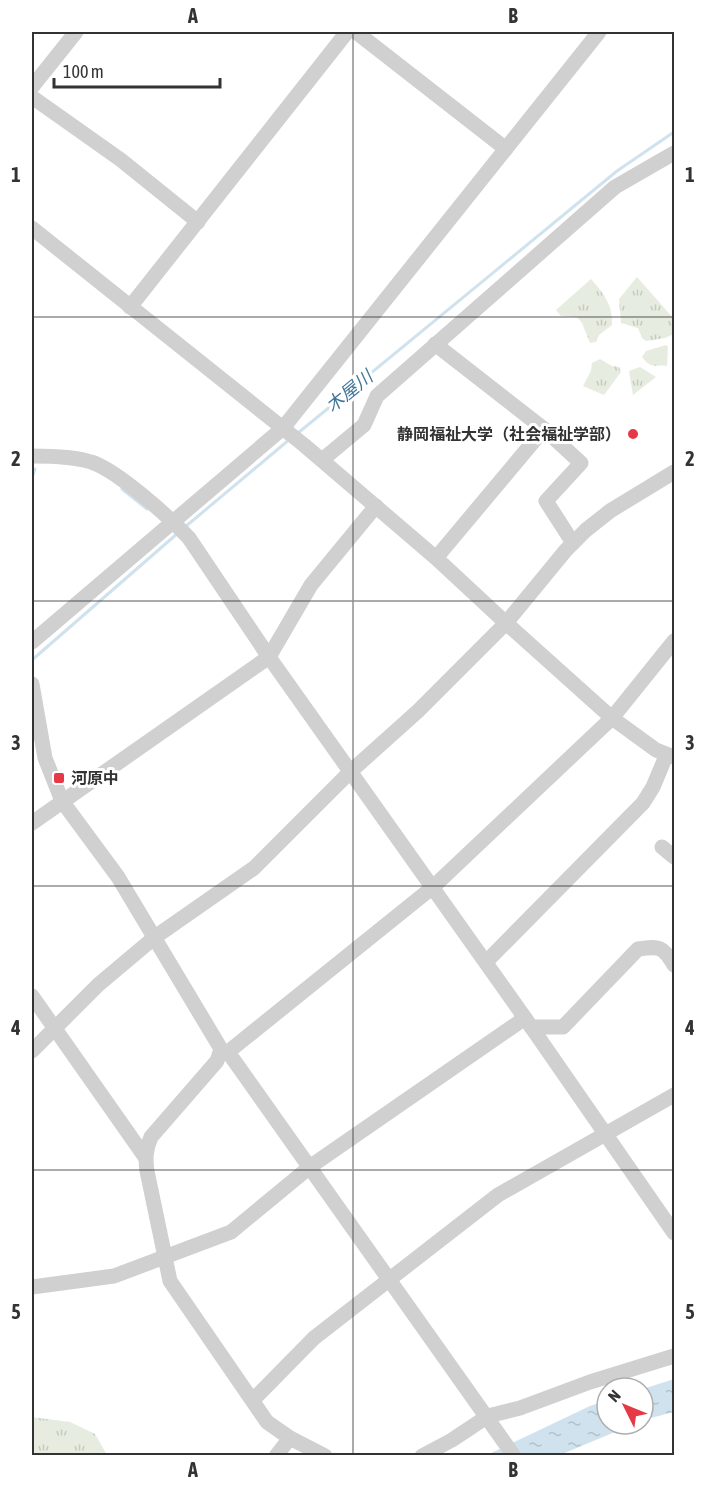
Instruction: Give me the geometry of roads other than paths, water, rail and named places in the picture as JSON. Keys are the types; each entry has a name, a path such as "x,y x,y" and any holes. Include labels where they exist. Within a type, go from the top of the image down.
{"street":[{"path":"32,87 76,32"},
{"path":"130,307 347,32"},
{"path":"356,32 506,149"},
{"path":"32,642 283,428 599,32"},
{"path":"32,97 121,160 198,222"},
{"path":"322,460 364,425 376,396 615,187 675,153"},
{"path":"32,228 322,460 436,558 612,718 656,750 670,756 643,803 486,962"},
{"path":"435,344 544,429 581,463 546,501 573,543"},
{"path":"436,558 544,429"},
{"path":"32,456 89,461 108,469 189,538 269,657 675,1233"},
{"path":"32,1051 98,985 155,937 254,868 350,772 418,711 506,623 586,530 610,511 675,472"},
{"path":"32,823 269,657 311,585 376,506"},
{"path":"145,1157 151,1137 224,1054 433,887 612,718 675,641"},
{"path":"32,684 45,758 62,801 118,877 224,1054 311,1166 514,1455"},
{"path":"662,847 675,857"},
{"path":"32,1287 114,1276 231,1232 311,1166 528,1023 563,1027 638,949 655,946 666,951 675,965"},
{"path":"32,996 145,1157 170,1281 267,1422 290,1438 325,1455"},
{"path":"253,1400 314,1338 498,1195 675,1095"},
{"path":"422,1455 520,1408 590,1382 675,1356"},
{"path":"276,1455 290,1438"}],"water":[{"path":"674,1379 674,1412 655,1417 655,1385"},
{"path":"595,1404 595,1436 605,1436 560,1455 485,1456"}],"waterway":[{"name":"木屋川","path":"298,433 617,171 674,132"},
{"name":"木屋川","path":"185,527 290,439"},
{"path":"32,478 35,469"},
{"path":"122,489 147,509"},
{"name":"木屋川","path":"32,660 178,533"}],"place":[{"name":"静岡福祉大学（社会福祉学部）","path":"633,434"},
{"name":"河原中","path":"59,778"}]}
